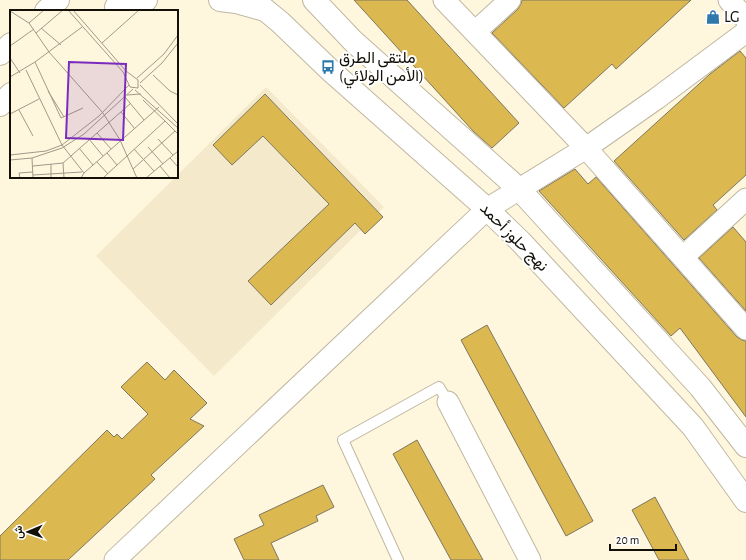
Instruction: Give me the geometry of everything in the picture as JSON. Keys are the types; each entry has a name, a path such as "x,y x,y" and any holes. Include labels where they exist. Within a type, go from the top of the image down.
{"main road":[{"path":"47,10 58,0"},
{"path":"117,6 146,0"},
{"path":"220,0 259,5"},
{"path":"317,1 353,41 519,189 700,387 746,446"},
{"name":"نهج حلوز أحمد","path":"259,5 280,22 331,71 487,209 521,242 693,427 746,501"},
{"path":"0,54 10,45"},
{"path":"0,105 10,95"}],"street":[{"path":"444,0 586,148 746,329"},
{"path":"475,32 510,0"},
{"path":"729,0 746,19"},
{"path":"115,560 487,209 586,148 656,99 746,32"},
{"path":"683,257 746,199"},
{"path":"448,402 530,560"}],"lane":[{"path":"398,560 343,440 439,387 448,402"}],"shaded area":[{"path":"266,87 384,207 214,376 96,256 174,178 178,178 178,174"}],"building":[{"path":"354,0 407,0 519,123 492,148 473,131"},
{"path":"522,0 691,0 616,69 612,64 564,108 492,33 518,9"},
{"path":"740,51 746,58 746,175 713,205 717,210 684,240 614,161 710,74"},
{"path":"265,94 383,217 365,234 355,223 271,305 248,281 329,204 263,136 232,165 213,145"},
{"path":"575,169 588,184 596,177 737,337 746,341 746,417 680,328 671,336 539,191"},
{"path":"733,227 746,242 746,311 699,258"},
{"path":"487,325 593,521 566,536 461,340"},
{"path":"147,362 165,380 174,370 207,403 190,419 204,426 151,475 155,479 68,560 0,560 0,536 107,430 114,437 117,434 122,439 148,414 121,387"},
{"path":"417,440 483,560 451,560 393,454"},
{"path":"323,485 334,507 316,516 318,521 271,543 279,560 244,560 234,539 264,525 259,515"},
{"path":"655,497 689,560 659,560 632,510"}],"place":[{"name":"LG","path":"713,17"},
{"name":"ملتقى الطرق (الأمن الولائي)","path":"328,67"}]}
